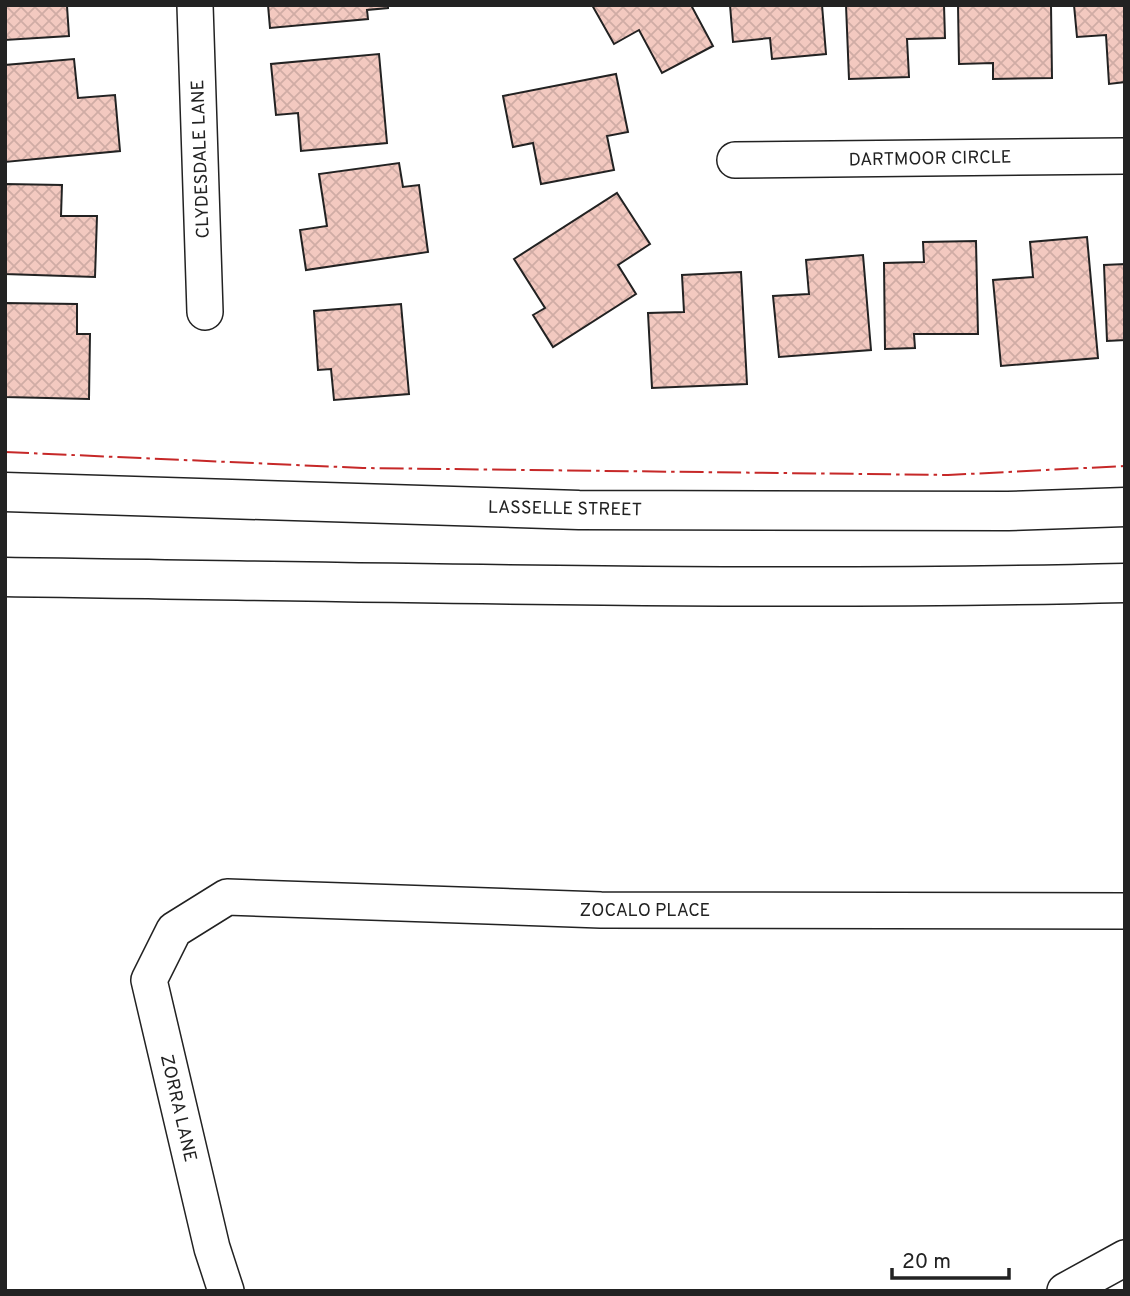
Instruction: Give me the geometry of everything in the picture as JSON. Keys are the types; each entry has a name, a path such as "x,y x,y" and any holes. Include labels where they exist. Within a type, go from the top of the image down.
{"main road":[{"name":"LASSELLE STREET","path":"5,492 579,510 1008,511 1125,507"},
{"path":"5,577 785,587 967,587 1125,583"}],"street":[{"name":"CLYDESDALE LANE","path":"195,5 205,312"},
{"name":"DARTMOOR CIRCLE","path":"735,160 1125,156"},
{"name":"ZOCALO PLACE","path":"174,930 227,897 601,910 1125,911"},
{"name":"ZORRA LANE","path":"174,930 149,980 212,1248 226,1291"},
{"path":"1065,1291 1125,1258"}],"building":[{"path":"5,5 83,5 67,6 69,36 5,40"},
{"path":"268,5 388,5 388,8 367,10 368,19 270,28"},
{"path":"592,5 691,5 713,46 662,73 639,30 614,44"},
{"path":"730,5 822,5 826,54 772,59 770,38 733,42"},
{"path":"846,5 944,5 945,38 907,39 909,77 849,79"},
{"path":"958,5 1051,5 1052,78 993,79 993,63 959,64"},
{"path":"1074,5 1125,5 1125,82 1109,84 1106,35 1077,37"},
{"path":"379,54 387,143 301,151 298,113 276,115 271,64"},
{"path":"74,59 78,98 115,95 120,151 5,162 5,65"},
{"path":"616,74 628,132 607,136 614,170 541,184 533,143 513,147 503,96"},
{"path":"399,163 403,187 419,185 428,252 306,270 300,230 327,226 319,174"},
{"path":"5,184 62,185 61,216 97,216 95,277 5,274"},
{"path":"617,193 650,244 618,265 636,294 553,347 533,315 545,308 514,259"},
{"path":"1087,237 1098,358 1001,366 993,280 1033,277 1030,242"},
{"path":"976,241 978,334 914,334 915,348 885,349 884,263 924,262 923,242"},
{"path":"863,255 871,350 779,357 773,296 809,294 806,260"},
{"path":"1125,264 1125,340 1107,341 1104,265"},
{"path":"741,272 747,384 652,388 648,313 684,312 682,275"},
{"path":"5,303 77,304 77,334 90,334 89,399 5,397"},
{"path":"401,304 409,394 334,400 331,369 318,370 314,311"}],"power":[{"path":"5,452 363,468 948,475 1125,466"}]}
